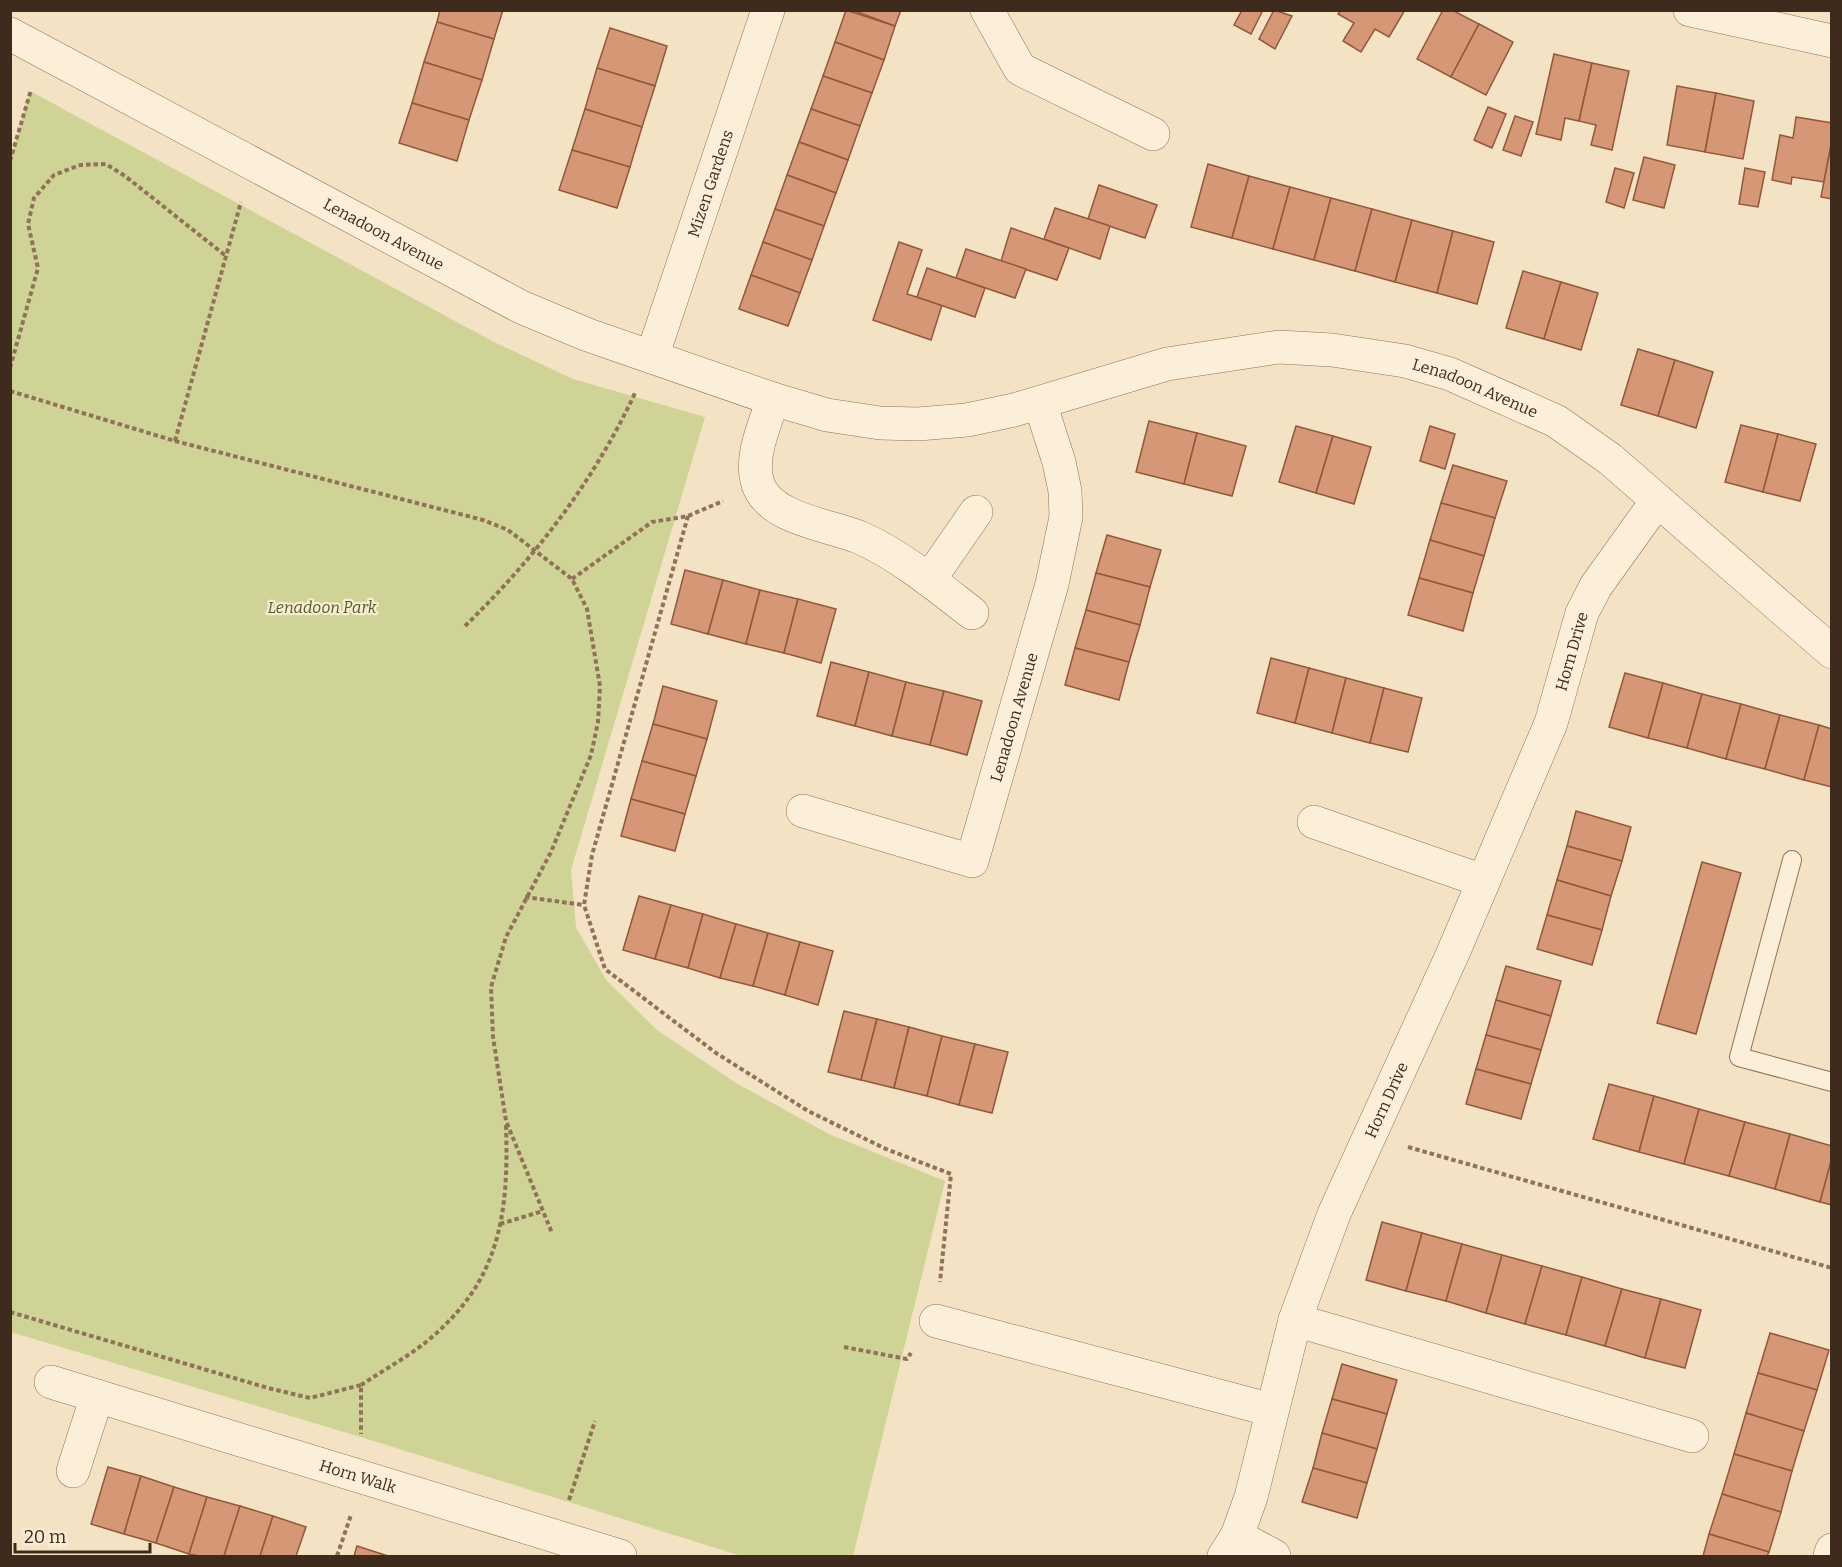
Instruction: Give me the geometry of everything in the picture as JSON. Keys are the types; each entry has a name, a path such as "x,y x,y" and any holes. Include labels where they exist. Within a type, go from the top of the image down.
{"street":[{"name":"Mizen Gardens","path":"652,357 768,10"},
{"path":"987,10 1020,69 1153,134"},
{"path":"1690,10 1832,41"},
{"name":"Lenadoon Avenue","path":"10,34 521,307 588,335 773,399 827,415 880,423 918,424 967,420 1040,403 1113,378 1167,364 1279,347 1332,350 1405,361 1450,374 1556,421 1610,459 1832,652"},
{"path":"773,399 754,468 759,486 767,499 790,514 859,537 881,548 929,580 972,613"},
{"name":"Lenadoon Avenue","path":"803,811 972,861 1052,585 1066,517 1065,491 1059,462 1040,403"},
{"name":"Horn Drive","path":"1231,1546 1251,1497 1295,1320 1311,1272 1551,723 1582,613 1596,586 1657,501"},
{"path":"929,580 976,512"},
{"path":"1314,822 1483,881"},
{"path":"1295,1320 1692,1436"},
{"path":"936,1321 1272,1410"},
{"name":"Horn Walk","path":"51,1382 620,1557"},
{"path":"73,1471 97,1396"},
{"path":"1231,1546 1274,1557"},
{"path":"1830,1557 1832,1550"}],"lane":[{"path":"1792,860 1739,1056 1832,1082"}],"path":[{"path":"10,161 41,50"},
{"path":"175,441 251,163"},
{"path":"10,368 38,268 28,224 34,198 54,175 80,165 106,164 226,256"},
{"path":"465,626 537,551 621,425 652,357"},
{"path":"10,391 175,441 483,520 508,530 572,579 587,609 600,687 598,722 591,755 551,852 525,897 506,937 491,987 493,1037 506,1121 508,1182 490,1263 471,1296 426,1342 361,1385 310,1398 268,1388 10,1312"},
{"path":"572,579 652,522 688,516 759,486"},
{"path":"688,516 592,855 584,905 605,969 716,1053 808,1111 886,1149 951,1174 936,1321 907,1359 844,1347"},
{"path":"525,897 584,905"},
{"path":"506,1121 552,1233"},
{"path":"1370,1136 1832,1268"},
{"path":"500,1224 543,1211"},
{"path":"361,1385 362,1477"},
{"path":"557,1536 595,1421"}],"green space":[{"name":"Lenadoon Park","path":"30,91 492,341 573,379 705,417 571,870 576,927 606,980 657,1030 736,1083 829,1134 945,1181 853,1556 741,1556 377,1442 11,1332 10,161"}],"building":[{"path":"440,10 503,10 494,39 437,22"},
{"path":"846,10 895,26 884,60 835,42"},
{"path":"852,10 901,10 895,26"},
{"path":"1242,10 1263,10 1251,34 1234,25"},
{"path":"1274,10 1292,16 1275,49 1259,39"},
{"path":"1341,10 1405,10 1389,37 1375,29 1361,52 1343,41 1354,23 1338,14"},
{"path":"1443,10 1452,10 1479,24 1451,77 1417,59"},
{"path":"437,22 494,39 482,80 424,62"},
{"path":"1479,24 1513,42 1486,95 1451,77"},
{"path":"610,28 667,46 655,86 597,68"},
{"path":"835,42 884,60 872,93 823,76"},
{"path":"1554,54 1592,63 1579,121 1565,118 1561,140 1536,134"},
{"path":"424,62 482,80 469,120 412,103"},
{"path":"1592,63 1629,71 1612,150 1591,145 1596,125 1579,121"},
{"path":"597,68 655,86 642,127 585,109"},
{"path":"823,76 872,93 860,126 811,109"},
{"path":"1677,86 1716,93 1705,152 1667,145"},
{"path":"1716,93 1754,101 1743,159 1705,152"},
{"path":"412,103 469,120 457,161 399,143"},
{"path":"1488,107 1506,114 1492,148 1474,140"},
{"path":"585,109 642,127 630,167 572,150"},
{"path":"811,109 860,126 848,160 799,142"},
{"path":"1515,116 1533,122 1521,156 1503,150"},
{"path":"1796,117 1832,123 1832,140 1824,182 1792,177 1791,184 1772,180 1780,135 1793,138"},
{"path":"1832,140 1832,199 1821,197"},
{"path":"799,142 848,160 836,193 787,175"},
{"path":"572,150 630,167 617,208 559,190"},
{"path":"1644,157 1675,165 1664,208 1633,200"},
{"path":"1208,164 1249,176 1232,238 1191,227"},
{"path":"1615,168 1634,173 1624,208 1606,202"},
{"path":"1745,168 1765,172 1758,207 1739,204"},
{"path":"787,175 836,193 824,226 775,209"},
{"path":"1249,176 1290,187 1273,249 1232,238"},
{"path":"1099,185 1157,205 1145,238 1088,219"},
{"path":"1290,187 1331,198 1314,260 1273,249"},
{"path":"1331,198 1372,209 1355,271 1314,260"},
{"path":"1055,208 1110,226 1100,259 1044,239"},
{"path":"775,209 824,226 812,260 763,242"},
{"path":"1372,209 1412,220 1395,282 1355,271"},
{"path":"1412,220 1453,231 1437,293 1395,282"},
{"path":"1011,228 1069,248 1057,280 1001,261"},
{"path":"1453,231 1494,242 1477,304 1437,293"},
{"path":"763,242 812,260 800,293 751,275"},
{"path":"899,242 922,250 907,294 942,305 931,340 873,320"},
{"path":"966,249 1026,269 1015,298 956,278"},
{"path":"927,268 985,288 975,317 917,297"},
{"path":"1523,271 1561,282 1544,339 1506,328"},
{"path":"751,275 800,293 788,326 739,309"},
{"path":"1561,282 1598,293 1581,350 1544,339"},
{"path":"1638,349 1675,360 1658,416 1621,405"},
{"path":"1675,360 1713,372 1696,428 1658,416"},
{"path":"1149,421 1197,433 1184,484 1136,472"},
{"path":"1741,425 1778,434 1763,492 1725,482"},
{"path":"1296,426 1333,436 1316,493 1279,482"},
{"path":"1430,426 1455,434 1445,469 1420,461"},
{"path":"1197,433 1246,446 1232,496 1184,484"},
{"path":"1778,434 1816,444 1800,501 1763,492"},
{"path":"1333,436 1371,447 1354,504 1316,493"},
{"path":"1453,465 1507,481 1495,518 1441,503"},
{"path":"1441,503 1495,518 1484,556 1430,540"},
{"path":"1107,535 1161,550 1150,587 1096,573"},
{"path":"1430,540 1484,556 1473,593 1419,578"},
{"path":"685,570 723,580 708,634 671,624"},
{"path":"1096,573 1150,587 1140,625 1086,610"},
{"path":"1419,578 1473,593 1463,631 1408,615"},
{"path":"723,580 760,590 746,644 708,634"},
{"path":"760,590 798,599 784,653 746,644"},
{"path":"798,599 836,609 821,663 784,653"},
{"path":"1086,610 1140,625 1129,662 1075,648"},
{"path":"1075,648 1129,662 1119,700 1065,685"},
{"path":"1271,658 1309,668 1295,723 1257,713"},
{"path":"831,662 869,672 855,726 817,716"},
{"path":"1309,668 1346,678 1332,733 1295,723"},
{"path":"869,672 906,682 892,736 855,726"},
{"path":"1625,673 1663,683 1648,738 1609,727"},
{"path":"1346,678 1384,688 1370,743 1332,733"},
{"path":"906,682 944,691 930,745 892,736"},
{"path":"1663,683 1702,694 1687,748 1648,738"},
{"path":"663,686 717,701 707,739 653,724"},
{"path":"1384,688 1422,698 1408,752 1370,743"},
{"path":"944,691 982,701 967,755 930,745"},
{"path":"1702,694 1741,704 1726,759 1687,748"},
{"path":"1741,704 1780,715 1765,769 1726,759"},
{"path":"1780,715 1819,725 1804,780 1765,769"},
{"path":"653,724 707,739 696,776 642,761"},
{"path":"1819,725 1832,729 1832,787 1804,780"},
{"path":"642,761 696,776 685,814 631,799"},
{"path":"631,799 685,814 675,851 621,836"},
{"path":"1576,811 1631,827 1622,861 1567,846"},
{"path":"1567,846 1622,861 1611,896 1557,880"},
{"path":"1702,862 1741,873 1696,1034 1657,1023"},
{"path":"1557,880 1611,896 1602,930 1547,915"},
{"path":"639,896 671,905 655,959 623,950"},
{"path":"671,905 703,914 688,968 655,959"},
{"path":"703,914 736,924 720,978 688,968"},
{"path":"1547,915 1602,930 1592,965 1537,949"},
{"path":"736,924 768,933 753,986 720,978"},
{"path":"768,933 800,942 785,995 753,986"},
{"path":"800,942 833,951 818,1005 785,995"},
{"path":"1506,966 1561,981 1551,1016 1496,1000"},
{"path":"1496,1000 1551,1016 1541,1050 1486,1035"},
{"path":"844,1011 877,1019 861,1080 828,1072"},
{"path":"877,1019 909,1027 894,1088 861,1080"},
{"path":"909,1027 942,1036 927,1096 894,1088"},
{"path":"1486,1035 1541,1050 1531,1084 1476,1069"},
{"path":"942,1036 975,1044 959,1105 927,1096"},
{"path":"975,1044 1008,1052 992,1113 959,1105"},
{"path":"1476,1069 1531,1084 1521,1119 1466,1104"},
{"path":"1609,1084 1654,1096 1639,1152 1593,1139"},
{"path":"1654,1096 1699,1109 1684,1164 1639,1152"},
{"path":"1699,1109 1745,1122 1729,1176 1684,1164"},
{"path":"1745,1122 1790,1134 1775,1189 1729,1176"},
{"path":"1790,1134 1832,1146 1832,1158 1820,1202 1775,1189"},
{"path":"1832,1158 1832,1205 1820,1202"},
{"path":"1382,1222 1422,1233 1406,1291 1366,1280"},
{"path":"1422,1233 1462,1244 1446,1301 1406,1291"},
{"path":"1462,1244 1502,1255 1486,1313 1446,1301"},
{"path":"1502,1255 1542,1266 1525,1324 1486,1313"},
{"path":"1542,1266 1582,1277 1566,1335 1525,1324"},
{"path":"1582,1277 1622,1289 1605,1346 1566,1335"},
{"path":"1622,1289 1661,1299 1645,1358 1605,1346"},
{"path":"1661,1299 1701,1310 1685,1368 1645,1358"},
{"path":"1770,1333 1829,1350 1817,1390 1758,1373"},
{"path":"1342,1364 1397,1380 1387,1414 1332,1399"},
{"path":"1758,1373 1817,1390 1804,1431 1746,1413"},
{"path":"1332,1399 1387,1414 1377,1449 1322,1433"},
{"path":"1746,1413 1804,1431 1792,1471 1734,1454"},
{"path":"1322,1433 1377,1449 1367,1483 1313,1468"},
{"path":"1734,1454 1792,1471 1781,1512 1722,1494"},
{"path":"108,1467 141,1476 124,1534 91,1524"},
{"path":"1313,1468 1367,1483 1357,1518 1302,1502"},
{"path":"141,1476 174,1487 156,1543 124,1534"},
{"path":"174,1487 207,1497 189,1554 156,1543"},
{"path":"1722,1494 1781,1512 1769,1552 1709,1534"},
{"path":"207,1497 240,1506 224,1556 189,1554"},
{"path":"240,1506 273,1516 260,1556 224,1556"},
{"path":"273,1516 306,1527 296,1556 260,1556"},
{"path":"1709,1534 1769,1552 1767,1556 1703,1556"},
{"path":"357,1546 388,1556 354,1556"}]}
